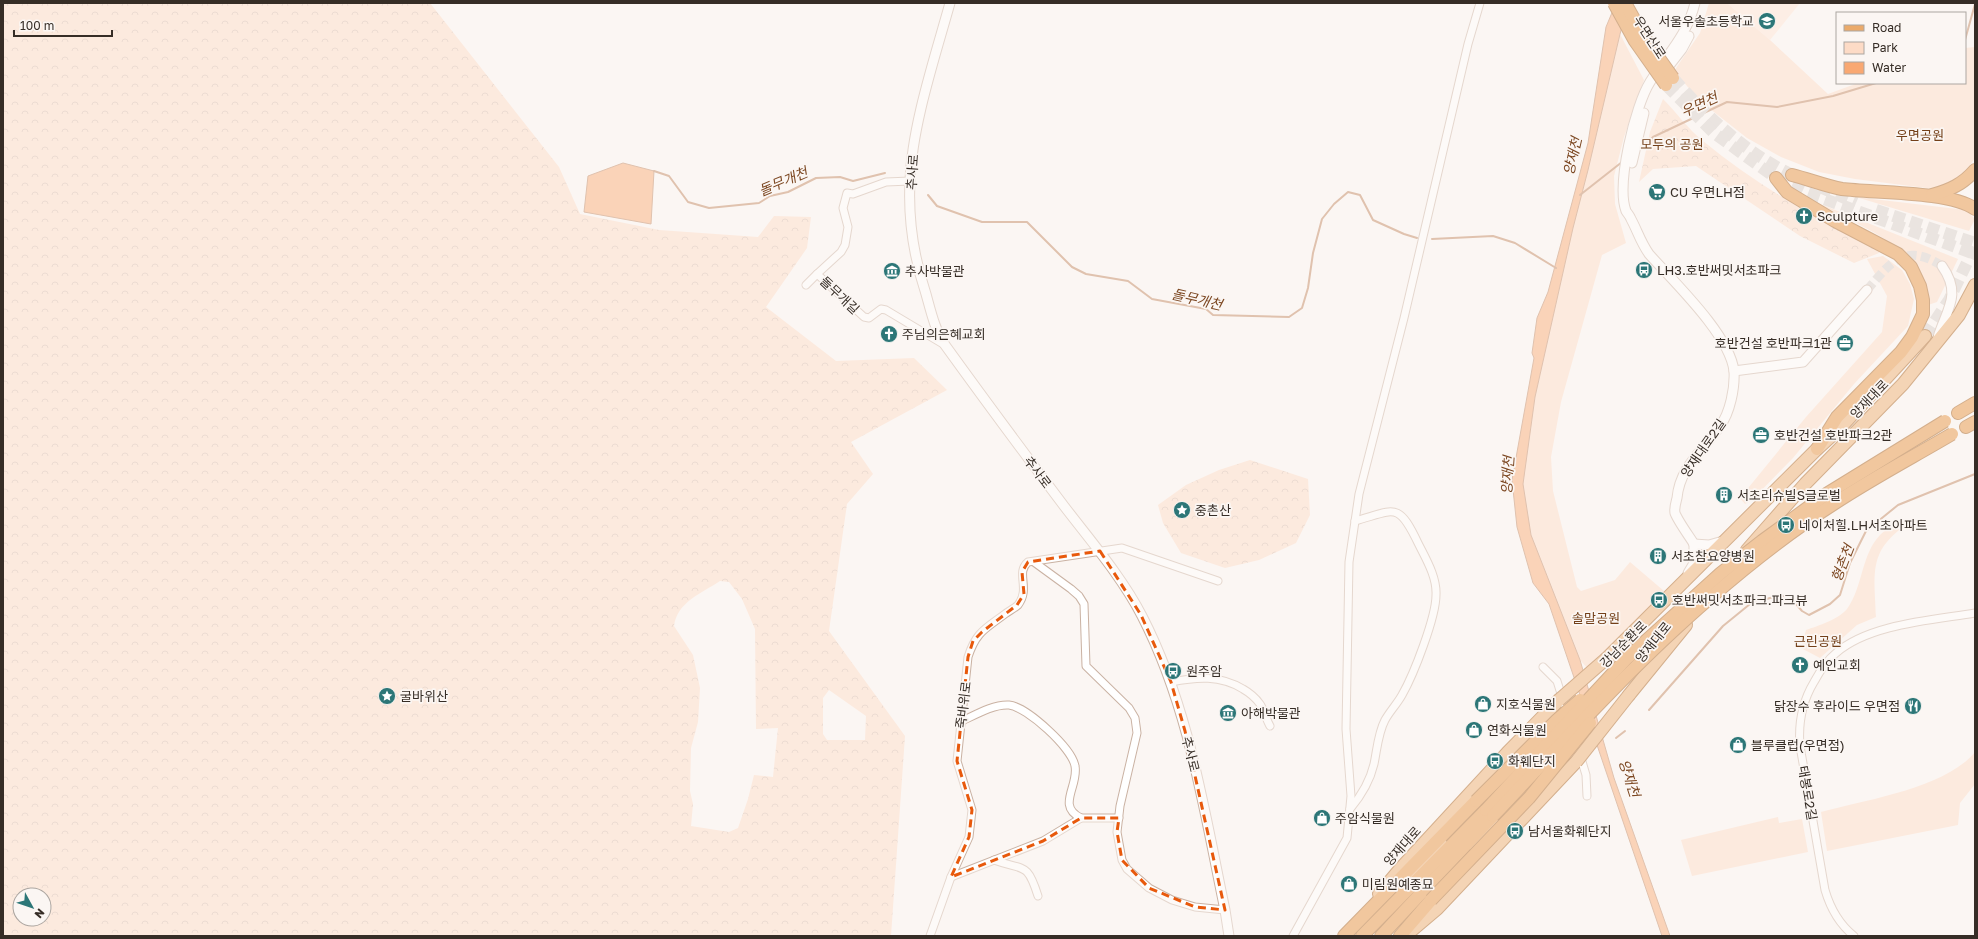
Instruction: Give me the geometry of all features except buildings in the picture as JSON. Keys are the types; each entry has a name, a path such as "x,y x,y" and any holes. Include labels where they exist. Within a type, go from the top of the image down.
{"highway":[{"name":"우면산로","path":"1614,3 1635,41 1670,81 1625,3"},
{"path":"1926,196 1948,191 1958,186 1975,170"},
{"path":"1792,175 1841,189 1926,196 1962,202 1975,209"},
{"path":"1776,178 1788,192 1835,221 1898,254 1911,267 1920,286 1923,300 1923,314 1912,337 1837,417 1817,448"},
{"path":"1958,412 1975,403"},
{"name":"강남순환로","path":"1490,813 1627,658 1678,611 1762,541 1828,493 1945,421"},
{"name":"강남순환로","path":"1361,936 1490,813 1638,666 1710,597 1834,503 1952,434"},
{"path":"1344,936 1557,720 1627,658"},
{"path":"1400,936 1528,798 1638,666"},
{"path":"1381,936 1490,813"}],"main road":[{"name":"양재대로","path":"1405,936 1437,909 1629,695 1756,538 1805,484 1903,384 1956,319 1975,285"},
{"path":"1956,319 1975,303"},
{"name":"양재대로","path":"1344,936 1400,869 1556,702 1607,658 1679,588 1817,448 1840,428 1925,336"},
{"path":"1361,936 1514,762 1556,702"},
{"path":"1384,936 1429,893 1520,796 1571,759"}],"street":[{"name":"추사로","path":"950,3 922,109 914,146 910,181 910,218 918,270 939,335 945,345 1012,437 1100,551 1141,615 1171,682 1193,761 1225,910 1229,936"},
{"path":"1293,936 1347,838 1351,796 1346,721 1349,562 1359,494 1386,394 1468,44 1480,3"},
{"name":"양재대로2길","path":"1694,544 1675,513 1678,487 1682,474 1721,425 1731,396 1734,371 1727,351 1716,332 1649,254 1637,235 1632,219 1627,212 1624,197 1645,93 1650,82 1685,33 1695,3"},
{"name":"양재대로2길","path":"1635,137 1648,100 1662,74 1687,40 1693,28 1701,3"},
{"name":"돌무개길","path":"806,285 841,252 845,245 848,228 843,208 847,193 853,194 886,182 910,181"},
{"path":"1936,345 1943,321 1950,308 1952,297 1952,286 1949,276 1942,266"},
{"name":"돌무개길","path":"817,274 864,317 869,318 881,309 886,310 945,345"},
{"path":"1734,371 1802,362 1867,290"},
{"path":"1350,809 1363,794 1374,766 1380,734 1385,720 1412,678 1434,612 1436,594 1430,568 1410,525 1400,515 1393,511 1355,521"},
{"path":"1679,588 1694,563 1694,544 1709,545 1726,540"},
{"path":"1034,562 1122,548 1218,580"},
{"name":"죽바위로","path":"930,936 951,877 969,837 972,810 957,761 968,657 973,641 982,632 1017,605 1024,594 1022,572 1024,566 1028,562 1034,562"},
{"path":"1034,562 1078,596 1084,604 1086,666 1129,708 1135,718 1137,733 1117,832 1122,860 1127,869 1149,888 1172,900 1195,907 1225,910"},
{"name":"태봉로2길","path":"1854,936 1836,916 1829,904 1825,890 1800,746 1799,730 1802,707 1809,689 1822,668 1836,653 1851,642 1889,628 1975,613"},
{"path":"1543,667 1557,681 1586,775 1587,796"},
{"path":"1171,682 1190,678 1210,678 1227,681 1254,696 1260,704 1270,726"},
{"path":"960,722 994,707 1012,705 1061,741 1072,756 1076,767 1074,785 1069,798 1069,805 1074,814 1081,818 1119,818"},
{"path":"951,877 1043,841 1081,818"},
{"path":"994,860 1022,867 1028,871 1033,879 1038,896"}],"highlighted area":[{"path":"1100,551 1141,615 1171,682 1185,731 1225,910 1195,907 1149,888 1122,860 1117,832 1119,818 1081,818 1043,841 951,877 969,837 972,810 957,761 968,657 973,641 982,632 1017,605 1024,594 1022,572 1028,562"}],"shaded area":[{"name":"서울우솔초등학교","path":"1727,3 1800,3 1770,40"}],"green space":[{"path":"3,3 430,3 559,167 580,214 659,230 758,237 774,216 811,217 807,248 766,307 836,361 914,358 947,390 851,442 873,474 847,504 829,631 905,736 891,936 3,936","holes":["720,581 729,582 742,599 755,629 756,729 778,728 773,777 754,775 738,828 729,832 691,826 693,804 690,791 691,748 698,722 700,688 693,655 674,626 680,611 691,599","829,690 866,716 865,740 827,740 823,734 823,698"]},
{"name":"우면공원","path":"1709,3 1727,3 1770,40 1828,94 1855,84 1966,84 1966,48 1975,47 1975,158 1963,175 1934,189 1855,179 1819,172 1781,157 1747,138 1700,101 1674,71 1700,33"},
{"name":"솔말공원","path":"1620,34 1644,80 1624,137 1614,176 1615,204 1626,243 1602,255 1561,402 1551,457 1553,491 1577,587 1581,591 1615,580 1630,562 1664,591 1589,670 1580,660 1531,535 1522,489 1535,397 1573,228"},
{"name":"모두의 공원","path":"1663,99 1698,136 1766,187 1811,214 1880,250 1879,253 1854,263 1800,236 1696,166 1653,169 1639,182 1650,132"},
{"path":"1856,197 1966,210 1975,219 1969,231"},
{"path":"1805,198 1958,259 1937,302 1928,305 1924,282 1919,269 1910,258 1898,248 1867,229"},
{"path":"1883,256 1902,270 1910,284 1914,299 1908,326 1854,384 1793,458 1752,500 1745,504 1740,498 1806,417 1882,332 1887,296 1867,259"},
{"path":"1250,460 1308,479 1310,515 1296,543 1259,560 1225,568 1181,553 1163,523 1158,505 1186,485 1219,470"},
{"name":"근린공원","path":"1903,519 1906,525 1893,535 1885,545 1879,555 1876,565 1876,617 1857,625 1820,658 1801,648 1806,630 1834,619 1847,609 1856,591 1865,561 1874,543 1882,533"},
{"path":"1975,752 1975,784 1960,803 1958,825 1827,851 1821,812 1904,791 1925,784 1945,775 1962,764"},
{"path":"1778,817 1779,823 1802,819 1808,852 1692,876 1681,840"}],"water":[{"path":"1616,3 1629,3 1620,34 1573,228 1535,397 1523,484 1531,535 1580,660 1614,778 1670,936 1662,936 1549,604 1533,583 1517,527 1512,480 1534,358 1532,353 1537,318 1548,292 1588,143 1606,27"},
{"path":"623,163 654,171 651,224 584,212 588,176"}],"waterway":[{"name":"우면천","path":"1966,36 1975,4"},
{"name":"우면천","path":"1638,149 1653,137 1727,102 1777,107 1833,96 1873,84"},
{"name":"우면천","path":"1580,195 1622,162"},
{"name":"돌무개천","path":"654,171 669,176 688,202 709,208 759,203 770,196 788,192 816,178 840,177 853,181 885,173"},
{"name":"돌무개천","path":"928,195 937,206 982,222 1027,222 1072,267 1086,274 1128,281 1152,299 1206,309 1213,315 1289,317 1302,308 1308,288 1313,253 1322,219 1334,204 1348,192 1360,195 1373,220 1404,234 1417,238"},
{"name":"돌무개천","path":"1432,239 1493,236 1515,243 1556,268"},
{"name":"형촌천","path":"1649,710 1723,626 1750,604 1780,595 1791,598 1802,611 1809,615 1830,604 1840,595 1850,563 1866,531 1898,505 1975,474"},
{"name":"형촌천","path":"1616,738 1625,731"}],"tunnel":[{"path":"1673,78 1701,108 1731,136 1765,160 1801,179"},
{"path":"1666,85 1714,133 1776,178 1805,192 1975,254"},
{"path":"1820,187 1856,203"},
{"path":"1876,210 1975,243"},
{"path":"1925,336 1949,300 1975,246"},
{"path":"1867,290 1884,271 1900,258 1918,256 1929,259 1942,266"}],"place":[{"name":"서울우솔초등학교","path":"1767,21"},
{"name":"CU 우면LH점","path":"1657,192"},
{"name":"Sculpture","path":"1804,216"},
{"name":"LH3.호반써밋서초파크","path":"1644,270"},
{"name":"추사박물관","path":"892,271"},
{"name":"주님의은혜교회","path":"889,334"},
{"name":"호반건설 호반파크1관","path":"1845,343"},
{"name":"호반건설 호반파크2관","path":"1761,435"},
{"name":"서초리슈빌S글로벌","path":"1724,495"},
{"name":"중촌산","path":"1182,510"},
{"name":"네이처힐.LH서초아파트","path":"1786,525"},
{"name":"서초참요양병원","path":"1658,556"},
{"name":"호반써밋서초파크.파크뷰","path":"1659,600"},
{"name":"예인교회","path":"1800,665"},
{"name":"원주암","path":"1173,671"},
{"name":"굴바위산","path":"387,696"},
{"name":"지호식물원","path":"1483,704"},
{"name":"닭장수 후라이드 우면점","path":"1913,706"},
{"name":"아해박물관","path":"1228,713"},
{"name":"연화식물원","path":"1474,730"},
{"name":"블루클럽(우면점)","path":"1738,745"},
{"name":"화훼단지","path":"1495,761"},
{"name":"주암식물원","path":"1322,818"},
{"name":"남서울화훼단지","path":"1515,831"},
{"name":"미림원예종묘","path":"1349,884"}],"water label":[{"name":"양재천","path":"1572,156"},
{"name":"양재천","path":"1507,475"},
{"name":"양재천","path":"1630,778"}]}
